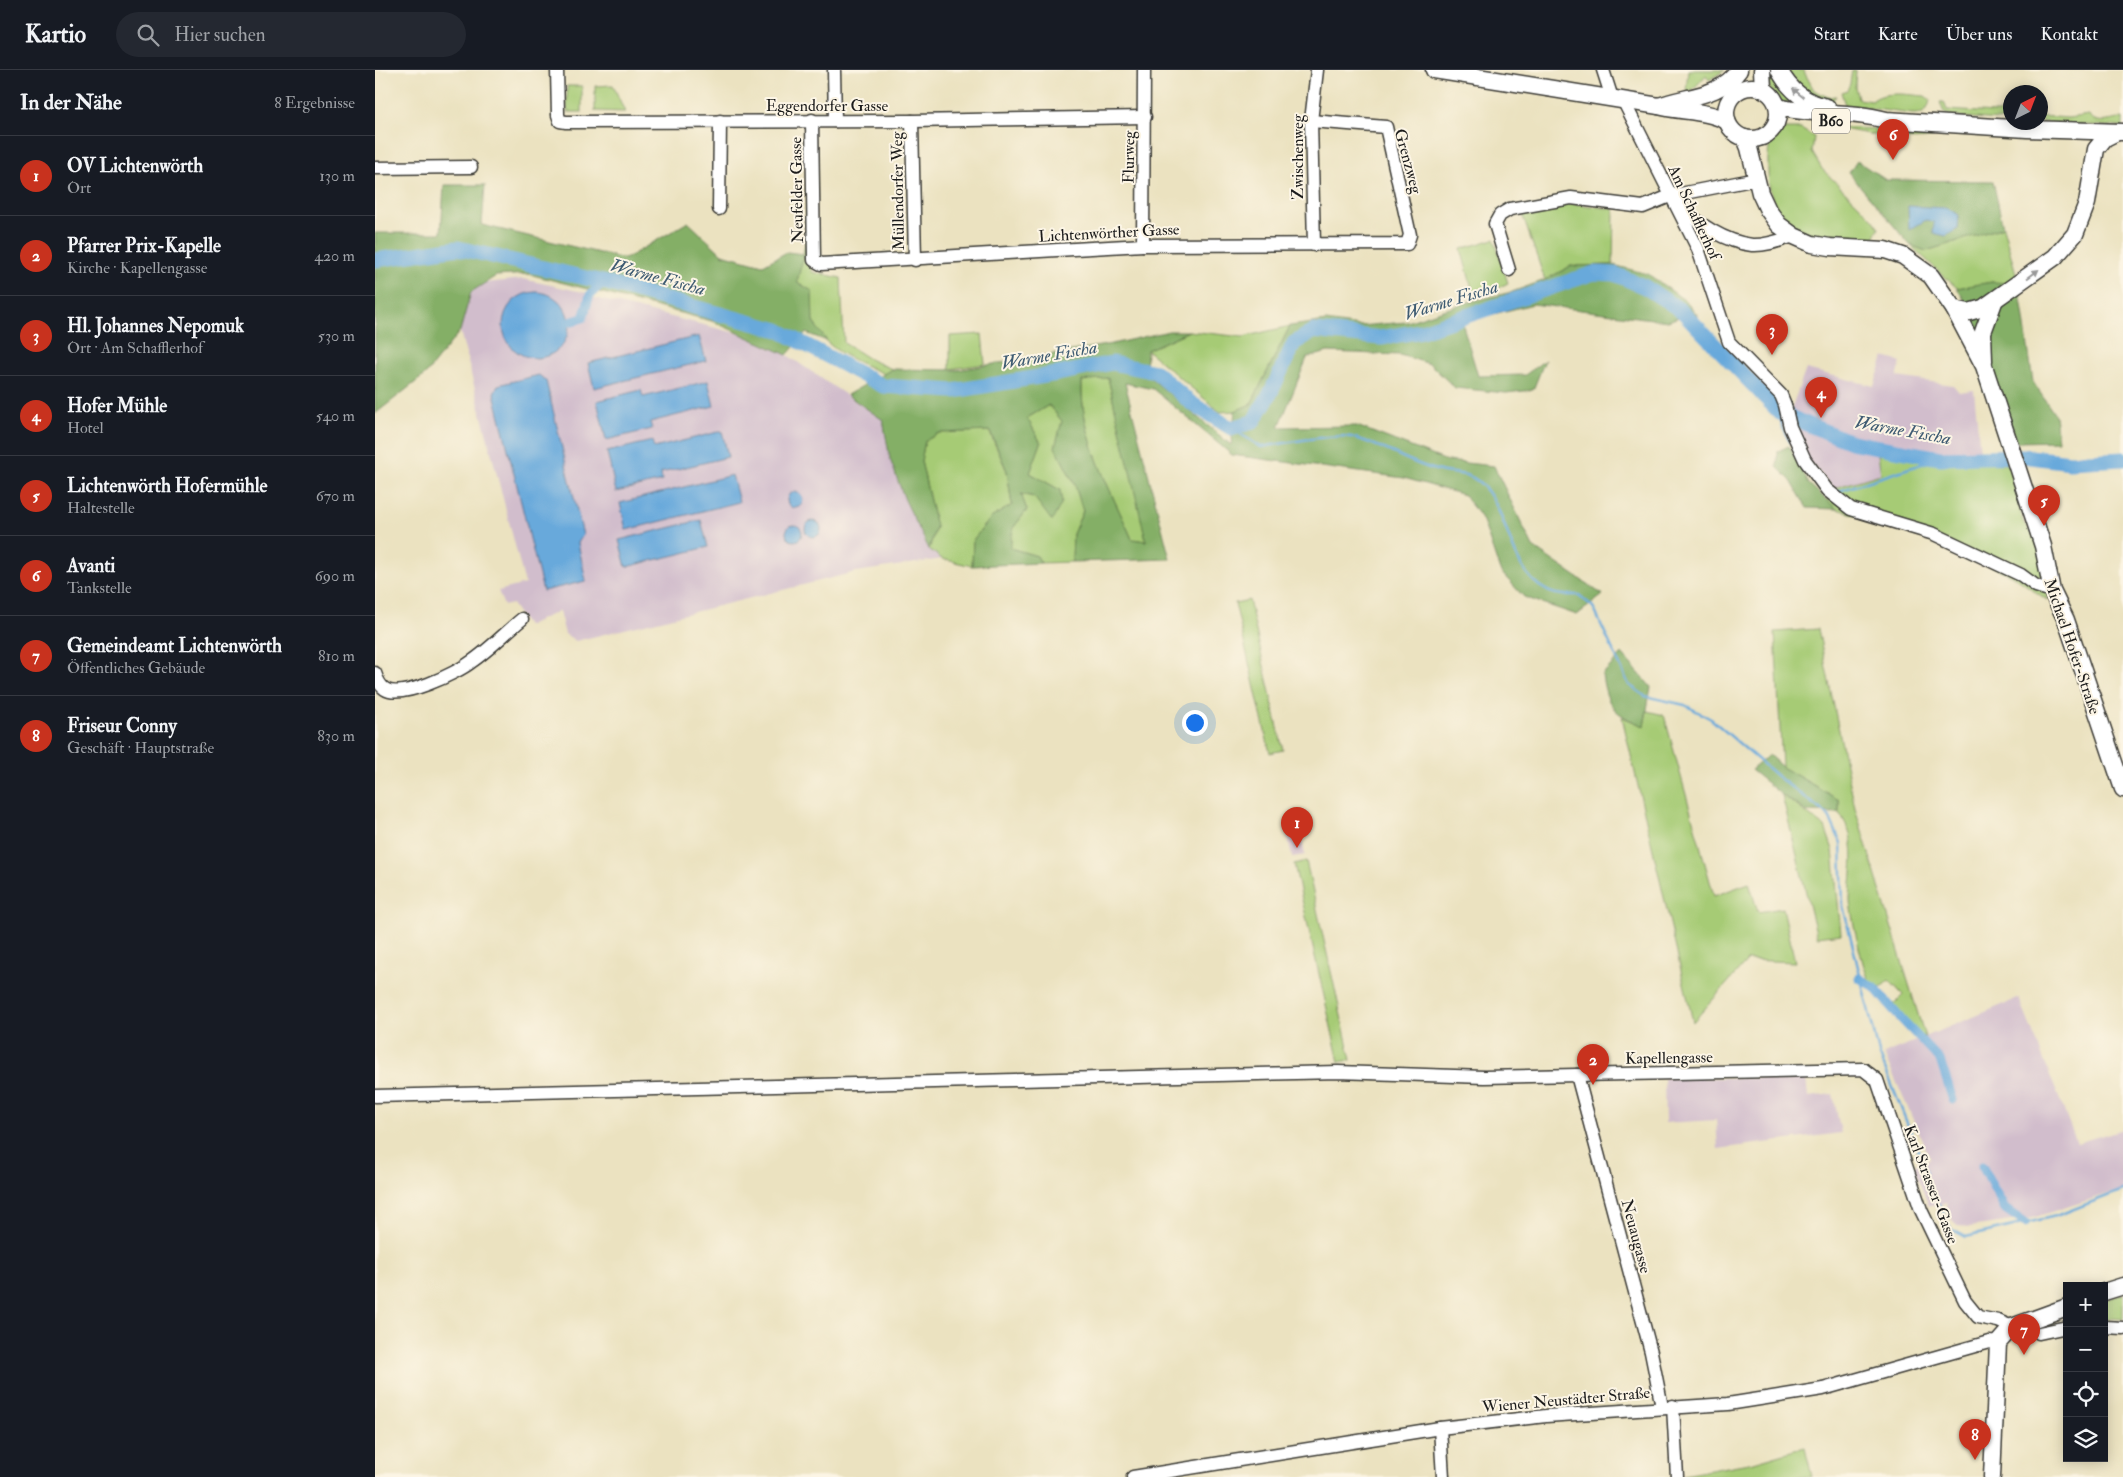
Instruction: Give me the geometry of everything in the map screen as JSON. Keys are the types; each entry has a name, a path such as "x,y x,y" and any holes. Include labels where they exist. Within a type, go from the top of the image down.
{"main road":[{"path":"1434,70 1614,94 1676,111 1715,115 1727,121 1737,135 1753,138 1768,134 1776,124 1777,107 1775,100 1755,88 1735,93 1727,104 1727,121"},
{"path":"1659,106 1716,90 1730,81 1739,70"},
{"path":"1753,70 1755,88"},
{"path":"1755,88 1761,70"},
{"path":"1779,70 1794,90 1808,101 1858,114"},
{"path":"1659,106 1677,103 1727,104"},
{"name":"B60","path":"1777,107 1858,114 1886,120 2120,132"},
{"name":"B60","path":"1776,124 1790,120 1862,123 1886,120"},
{"path":"2067,130 2087,140 2094,156"},
{"path":"1954,309 1977,311 1993,302 2055,257 2075,234 2087,203 2094,156 2105,138 2120,132"},
{"path":"1753,138 1760,193 1768,210 1779,225 1794,236 1812,244 1831,248 1885,250 1903,256 1917,264 1931,276 1954,309 1984,366"},
{"path":"1984,366 1983,332 1993,302"},
{"name":"Michael Hofer-Straße","path":"1984,366 2043,546 2052,591 2066,620 2123,789"},
{"path":"2108,1291 2123,1286"},
{"path":"1992,1477 1998,1343 2012,1327 2063,1308"}],"street":[{"name":"Eggendorfer Gasse","path":"557,70 558,115 560,121 912,121 1145,117"},
{"path":"834,70 835,121"},
{"name":"Flurweg","path":"1143,245 1144,70"},
{"name":"Zwischenweg","path":"1314,245 1311,121 1317,70"},
{"name":"Am Schafflerhof","path":"1603,70 1614,94 1698,249 1729,342 1781,395 1789,427 1805,460 1831,493 1851,509 1934,534 2021,575 2036,586 2052,591"},
{"name":"Neufelder Gasse","path":"812,120 814,260"},
{"path":"719,209 720,121"},
{"name":"Müllendorfer Weg","path":"912,121 915,260"},
{"name":"Grenzweg","path":"1311,121 1386,127 1410,235 1407,244"},
{"path":"375,168 471,166"},
{"path":"1509,270 1495,224 1500,215 1510,209 1571,198 1643,208 1670,196 1757,179"},
{"path":"1670,196 1705,227 1730,239 1753,245 1794,236"},
{"name":"Lichtenwörther Gasse","path":"814,260 821,264 838,265 1143,245 1407,244"},
{"path":"375,673 377,680 385,690 400,693 447,677 472,662 521,619"},
{"name":"Kapellengasse","path":"375,1096 1337,1072 1484,1077 1863,1069 1877,1080"},
{"name":"Neuaugasse","path":"1577,1075 1667,1407 1677,1477"},
{"name":"Karl Strasser-Gasse","path":"1877,1080 1921,1210 1965,1302 1978,1316 2012,1327"},
{"path":"2039,1334 2064,1327"},
{"path":"2108,1327 2123,1328"},
{"name":"Wiener Neustädter Straße","path":"1133,1477 1440,1428 1667,1407 1728,1404 1823,1390 1989,1342 1998,1343"},
{"path":"1440,1428 1443,1477"}],"shaded area":[{"path":"523,279 587,293 591,297 740,334 787,355 883,420 890,459 905,500 929,549 942,559 856,572 576,641 565,634 559,611 527,626 512,604 504,606 498,591 525,584 460,331 471,292 485,283"},
{"path":"1884,357 1901,362 1897,377 1953,385 1959,392 1974,390 1980,452 1941,453 1874,443 1871,451 1878,454 1881,474 1834,488 1808,460 1794,426 1791,409 1806,369 1874,386"},
{"path":"1299,826 1305,855 1292,857 1286,829"},
{"path":"2019,998 2077,1143 2123,1129 2123,1189 2032,1218 1970,1227 1957,1226 1950,1217 1946,1203 1929,1206 1913,1166 1930,1158 1884,1054"},
{"path":"1664,1078 1806,1078 1808,1097 1833,1094 1841,1133 1718,1149 1716,1120 1665,1123"}],"green space":[{"path":"1688,70 1725,70 1709,80 1706,75 1688,95 1686,92"},
{"path":"1766,70 1774,70 1805,104 1780,102 1770,89"},
{"path":"1784,70 1803,70 1814,90 1828,97 1836,96 1832,101 1815,100"},
{"path":"1852,70 1856,70 1855,87 1858,99 1872,101 1883,95 1890,94 1925,96 1930,100 1928,108 1922,113 1912,114 1845,105 1841,92 1847,90 1850,84"},
{"path":"613,85 625,112 595,111 595,86"},
{"path":"567,86 582,86 582,112 567,112"},
{"path":"1940,102 1944,102 1947,110 2003,114 2003,120 1950,116 1944,113"},
{"path":"2089,115 2096,120 2109,121 2123,118 2123,127 2048,122 2048,117 2068,118"},
{"path":"1819,126 1931,132 1933,135 1931,138 1908,140 1836,128 1817,128"},
{"path":"1785,129 1801,129 1814,137 1812,152 1822,169 1873,219 1879,228 1874,238 1845,241 1814,237 1791,225 1783,216 1776,207 1771,195 1768,155 1772,141"},
{"path":"1857,161 1886,180 1993,181 2003,227 1926,251 1910,245 1849,173"},
{"path":"444,185 485,185 482,225 625,259 688,222 722,254 763,265 787,252 804,254 797,282 812,291 813,322 827,341 806,333 787,355 712,321 529,274 496,276 471,292 460,331 426,374 375,414 375,233 441,233"},
{"path":"1568,203 1614,209 1613,265 1571,266 1545,280 1521,211"},
{"path":"809,225 812,272 841,278 844,343 871,360 892,369 884,374 843,354 818,332 812,318 812,291 797,282"},
{"path":"2003,227 2019,284 1992,282 1957,288 1910,245 1926,251"},
{"path":"1494,239 1508,283 1475,299 1461,249"},
{"path":"1613,265 1648,274 1687,302 1698,316 1679,317 1668,321 1533,304 1462,322 1478,376 1525,375 1545,360 1533,390 1506,393 1455,388 1430,364 1400,355 1328,352 1307,358 1279,427 1357,426 1447,461 1494,466 1533,547 1603,595 1577,615 1524,597 1500,571 1483,521 1464,495 1404,478 1232,455 1153,389 1125,383 1170,559 1072,562 1073,534 1083,511 1075,485 1055,447 1062,421 1049,405 1027,418 1041,443 1030,473 1060,490 1062,502 1052,521 1034,497 1021,494 1027,510 1013,528 1010,548 1037,556 1041,563 972,566 973,540 991,518 1012,505 1007,471 990,431 939,433 925,441 921,461 936,527 929,549 905,500 890,459 883,420 847,395 892,369 958,370 1112,344 1169,331 1189,331 1147,350 1146,374 1231,445 1235,411 1251,404 1290,326 1326,321 1359,326 1407,322 1465,303 1512,292 1545,280 1571,266","holes":["1108,378 1146,541 1132,539 1098,462 1086,421 1082,401 1082,381"]},
{"path":"1992,282 2019,284 2033,382 2055,415 2058,441 2016,442 1972,313 1957,288"},
{"path":"1290,326 1251,404 1235,411 1220,412 1147,350 1189,331 1243,337"},
{"path":"982,334 985,364 950,369 950,336"},
{"path":"1108,378 1147,541 1132,539 1098,462 1086,422 1082,381"},
{"path":"1049,405 1062,421 1056,447 1075,485 1083,511 1073,534 1072,562 1041,563 1037,556 1010,548 1013,528 1027,510 1020,494 1034,497 1060,490 1030,473 1041,443 1027,418"},
{"path":"989,431 1007,471 1012,505 991,518 973,540 972,566 942,559 929,549 936,527 921,461 925,441 939,433"},
{"path":"1789,446 1809,484 1837,509 1807,508 1791,481 1777,467 1778,451"},
{"path":"1878,454 1943,462 2009,464 2023,522 2035,536 2045,573 2047,600 2015,577 1930,538 1837,509 1827,502 1834,488 1881,474"},
{"path":"1249,600 1283,750 1270,753 1235,603"},
{"path":"1818,629 1855,808 1925,1037 1922,1038 1892,1006 1903,995 1889,980 1879,989 1870,981 1867,975 1857,941 1850,899 1852,844 1846,823 1839,813 1839,800 1782,767 1775,632"},
{"path":"1622,654 1651,687 1644,726 1619,713 1606,695 1602,675"},
{"path":"1647,711 1664,715 1714,896 1749,883 1758,912 1783,908 1795,962 1748,960 1693,1022 1622,717 1644,726"},
{"path":"1769,755 1782,767 1839,800 1839,813 1807,812 1751,770"},
{"path":"1782,795 1825,827 1833,850 1841,934 1817,937"},
{"path":"1306,861 1351,1060 1339,1062 1294,864"},
{"path":"2123,1294 2123,1319 2108,1318 2108,1299"},
{"path":"1805,1447 1812,1477 1684,1477 1684,1475 1754,1462"}],"water":[{"path":"1908,206 1947,208 1959,215 1958,229 1946,236 1933,233 1934,222 1926,220 1909,230"},
{"path":"536,292 549,295 559,302 566,312 569,325 566,338 559,348 549,355 536,358 523,355 513,348 506,338 503,325 506,312 513,302 523,295"},
{"path":"699,336 706,361 594,388 588,363"},
{"path":"539,375 546,381 583,535 578,543 586,581 543,591 494,393 498,385"},
{"path":"708,381 714,406 650,422 652,429 606,440 597,401 641,390 643,397"},
{"path":"722,431 728,457 661,473 662,481 616,492 607,452 652,441 654,448"},
{"path":"732,475 739,502 626,530 620,503"},
{"path":"795,492 803,500 795,508 787,500"},
{"path":"701,520 708,547 626,567 619,540"},
{"path":"813,521 819,523 821,529 819,535 813,537 807,535 805,529 807,523"},
{"path":"791,525 797,525 802,530 800,539 791,541 786,536 786,530"}],"waterway":[{"name":"Warme Fischa","path":"375,260 458,248 603,282 778,330 883,386 953,391 1112,363 1156,372 1191,403 1231,428 1253,422 1270,394 1294,343 1314,331 1381,338 1422,331 1594,273 1615,274 1645,287 1682,311 1780,413 1851,442 1940,458 2023,456 2070,462 2123,459"},
{"path":"569,322 583,318 590,295 603,282"},
{"path":"1780,413 1782,428 1790,442"},
{"path":"1231,428 1261,447 1332,436 1351,437 1374,444 1429,468 1469,476 1479,482 1497,508 1516,554 1523,568 1533,580 1546,590 1554,593 1579,595 1593,607 1629,685 1645,696 1685,705 1711,719 1778,777 1829,816 1841,843 1843,906 1879,1053 1927,1173"},
{"path":"1836,492 1940,458"},
{"path":"1859,978 1874,987 1940,1060 1953,1100"},
{"path":"1982,1166 2005,1209 2025,1223"},
{"path":"1939,1204 1951,1229 1966,1237 2056,1216 2123,1190"}],"place":[{"name":"Avanti","path":"1893,160"},
{"name":"Hl. Johannes Nepomuk","path":"1772,355"},
{"name":"Hofer Mühle","path":"1821,418"},
{"name":"Lichtenwörth Hofermühle","path":"2044,526"},
{"name":"OV Lichtenwörth","path":"1297,848"},
{"name":"Pfarrer Prix-Kapelle","path":"1593,1085"},
{"name":"Gemeindeamt Lichtenwörth","path":"2024,1355"},
{"name":"Friseur Conny","path":"1975,1460"}]}
